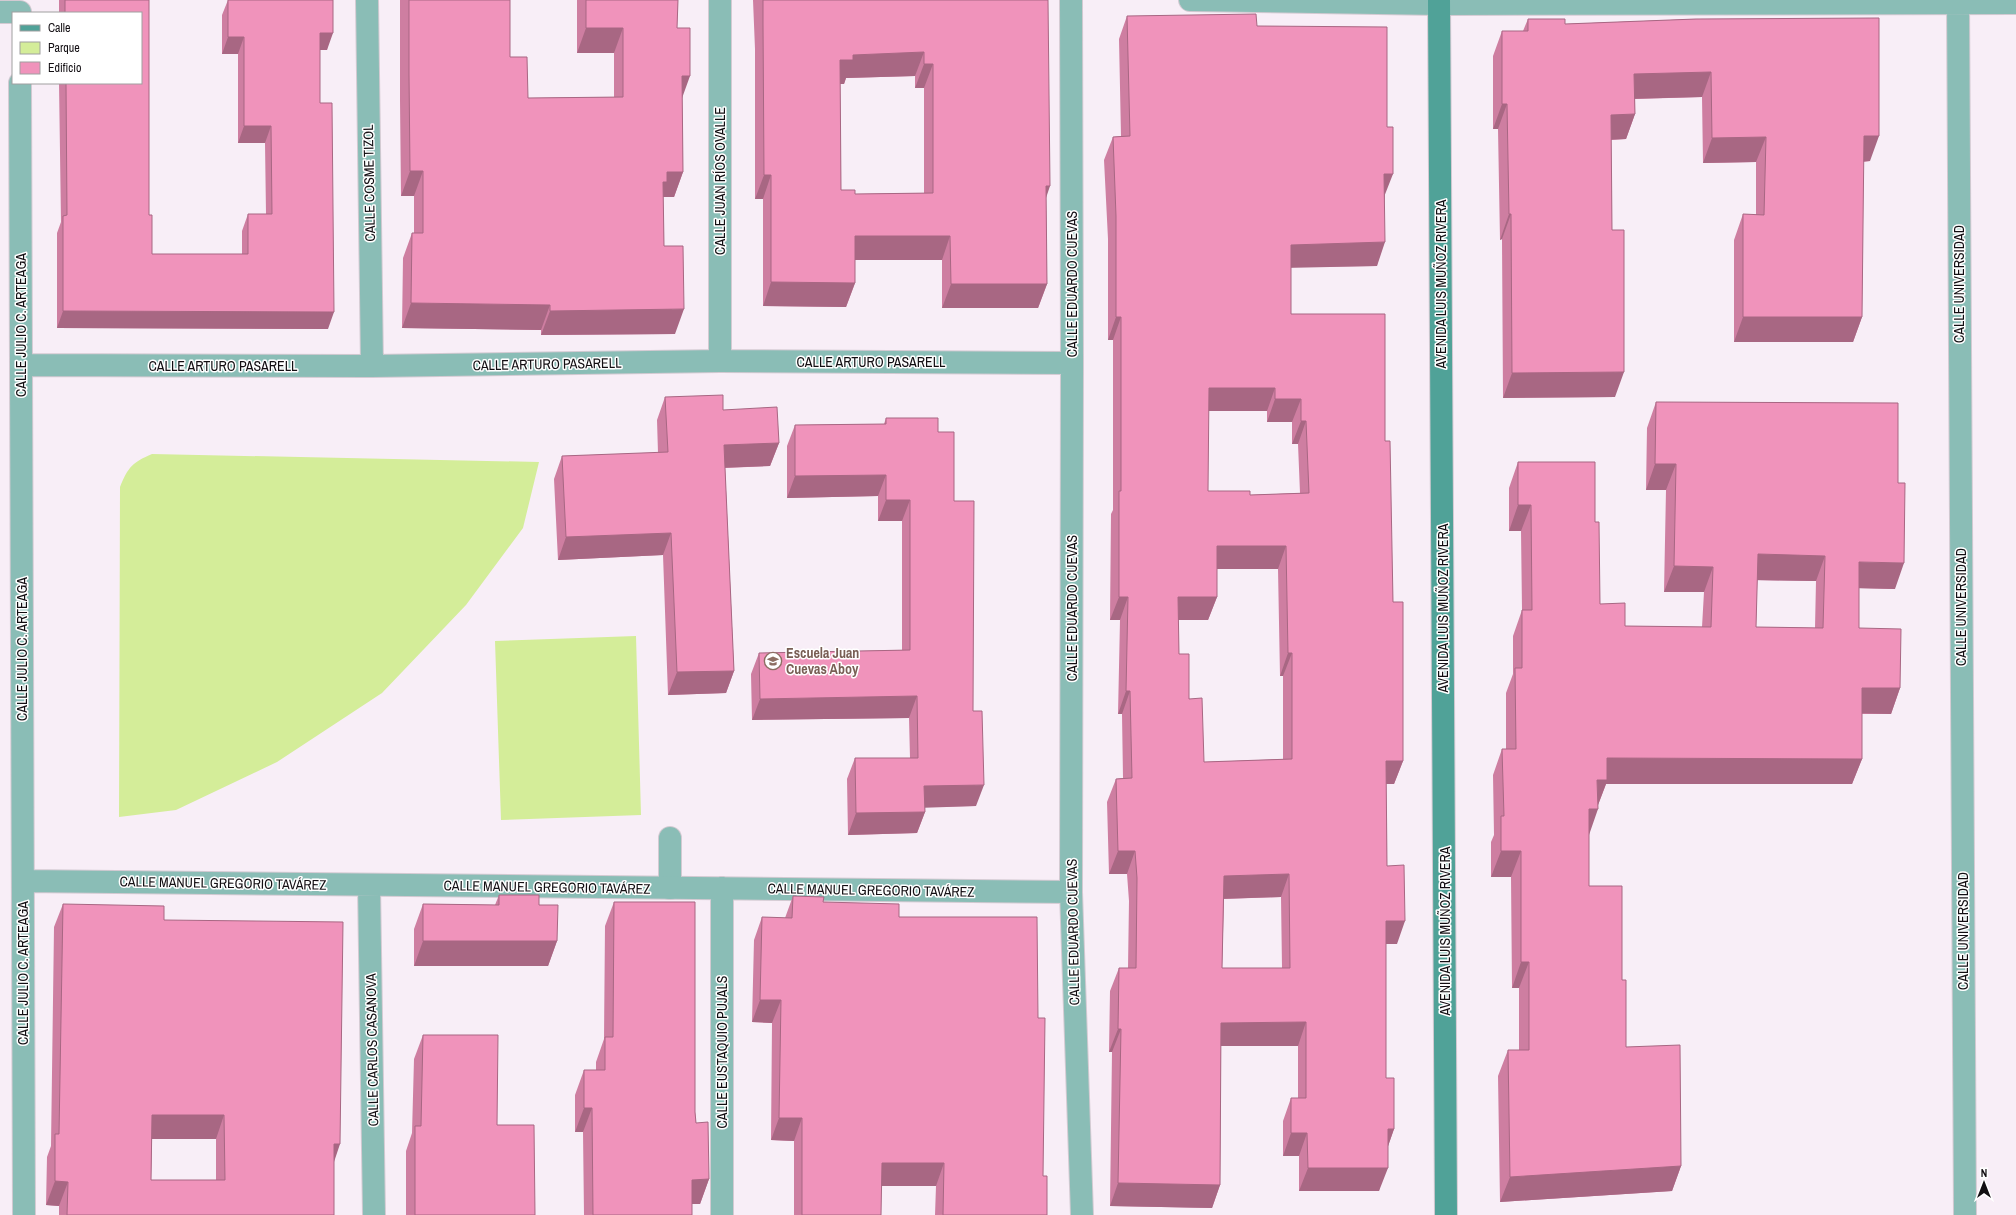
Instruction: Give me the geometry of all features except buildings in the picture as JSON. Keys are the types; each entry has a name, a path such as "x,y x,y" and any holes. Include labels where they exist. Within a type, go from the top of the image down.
{"street":[{"name":"CALLE COSME TIZOL","path":"367,0 372,366"},
{"name":"CALLE JUAN RÍOS OVALLE","path":"720,0 720,362"},
{"name":"CALLE EDUARDO CUEVAS","path":"1071,0 1071,892 1082,1215"},
{"path":"1190,0 2016,3"},
{"name":"AVENIDA LUIS MUÑOZ RIVERA","path":"1439,2 1446,1215"},
{"name":"CALLE UNIVERSIDAD","path":"1958,2 1965,1215"},
{"name":"CALLE JULIO C. ARTEAGA","path":"20,84 24,1215"},
{"name":"CALLE ARTURO PASARELL","path":"21,365 372,366 720,362 1072,363"},
{"path":"670,838 670,888"},
{"name":"CALLE MANUEL GREGORIO TAVÁREZ","path":"22,881 1071,892"},
{"name":"CALLE CARLOS CASANOVA","path":"369,885 374,1215"},
{"name":"CALLE EUSTAQUIO PUJALS","path":"722,888 722,1215"}],"green space":[{"path":"152,454 539,462 523,528 466,605 382,693 277,762 176,810 119,817 120,487 132,466"},
{"path":"636,636 641,815 501,820 495,641"}],"place":[{"name":"Escuela Juan Cuevas Aboy","path":"773,661"}]}
